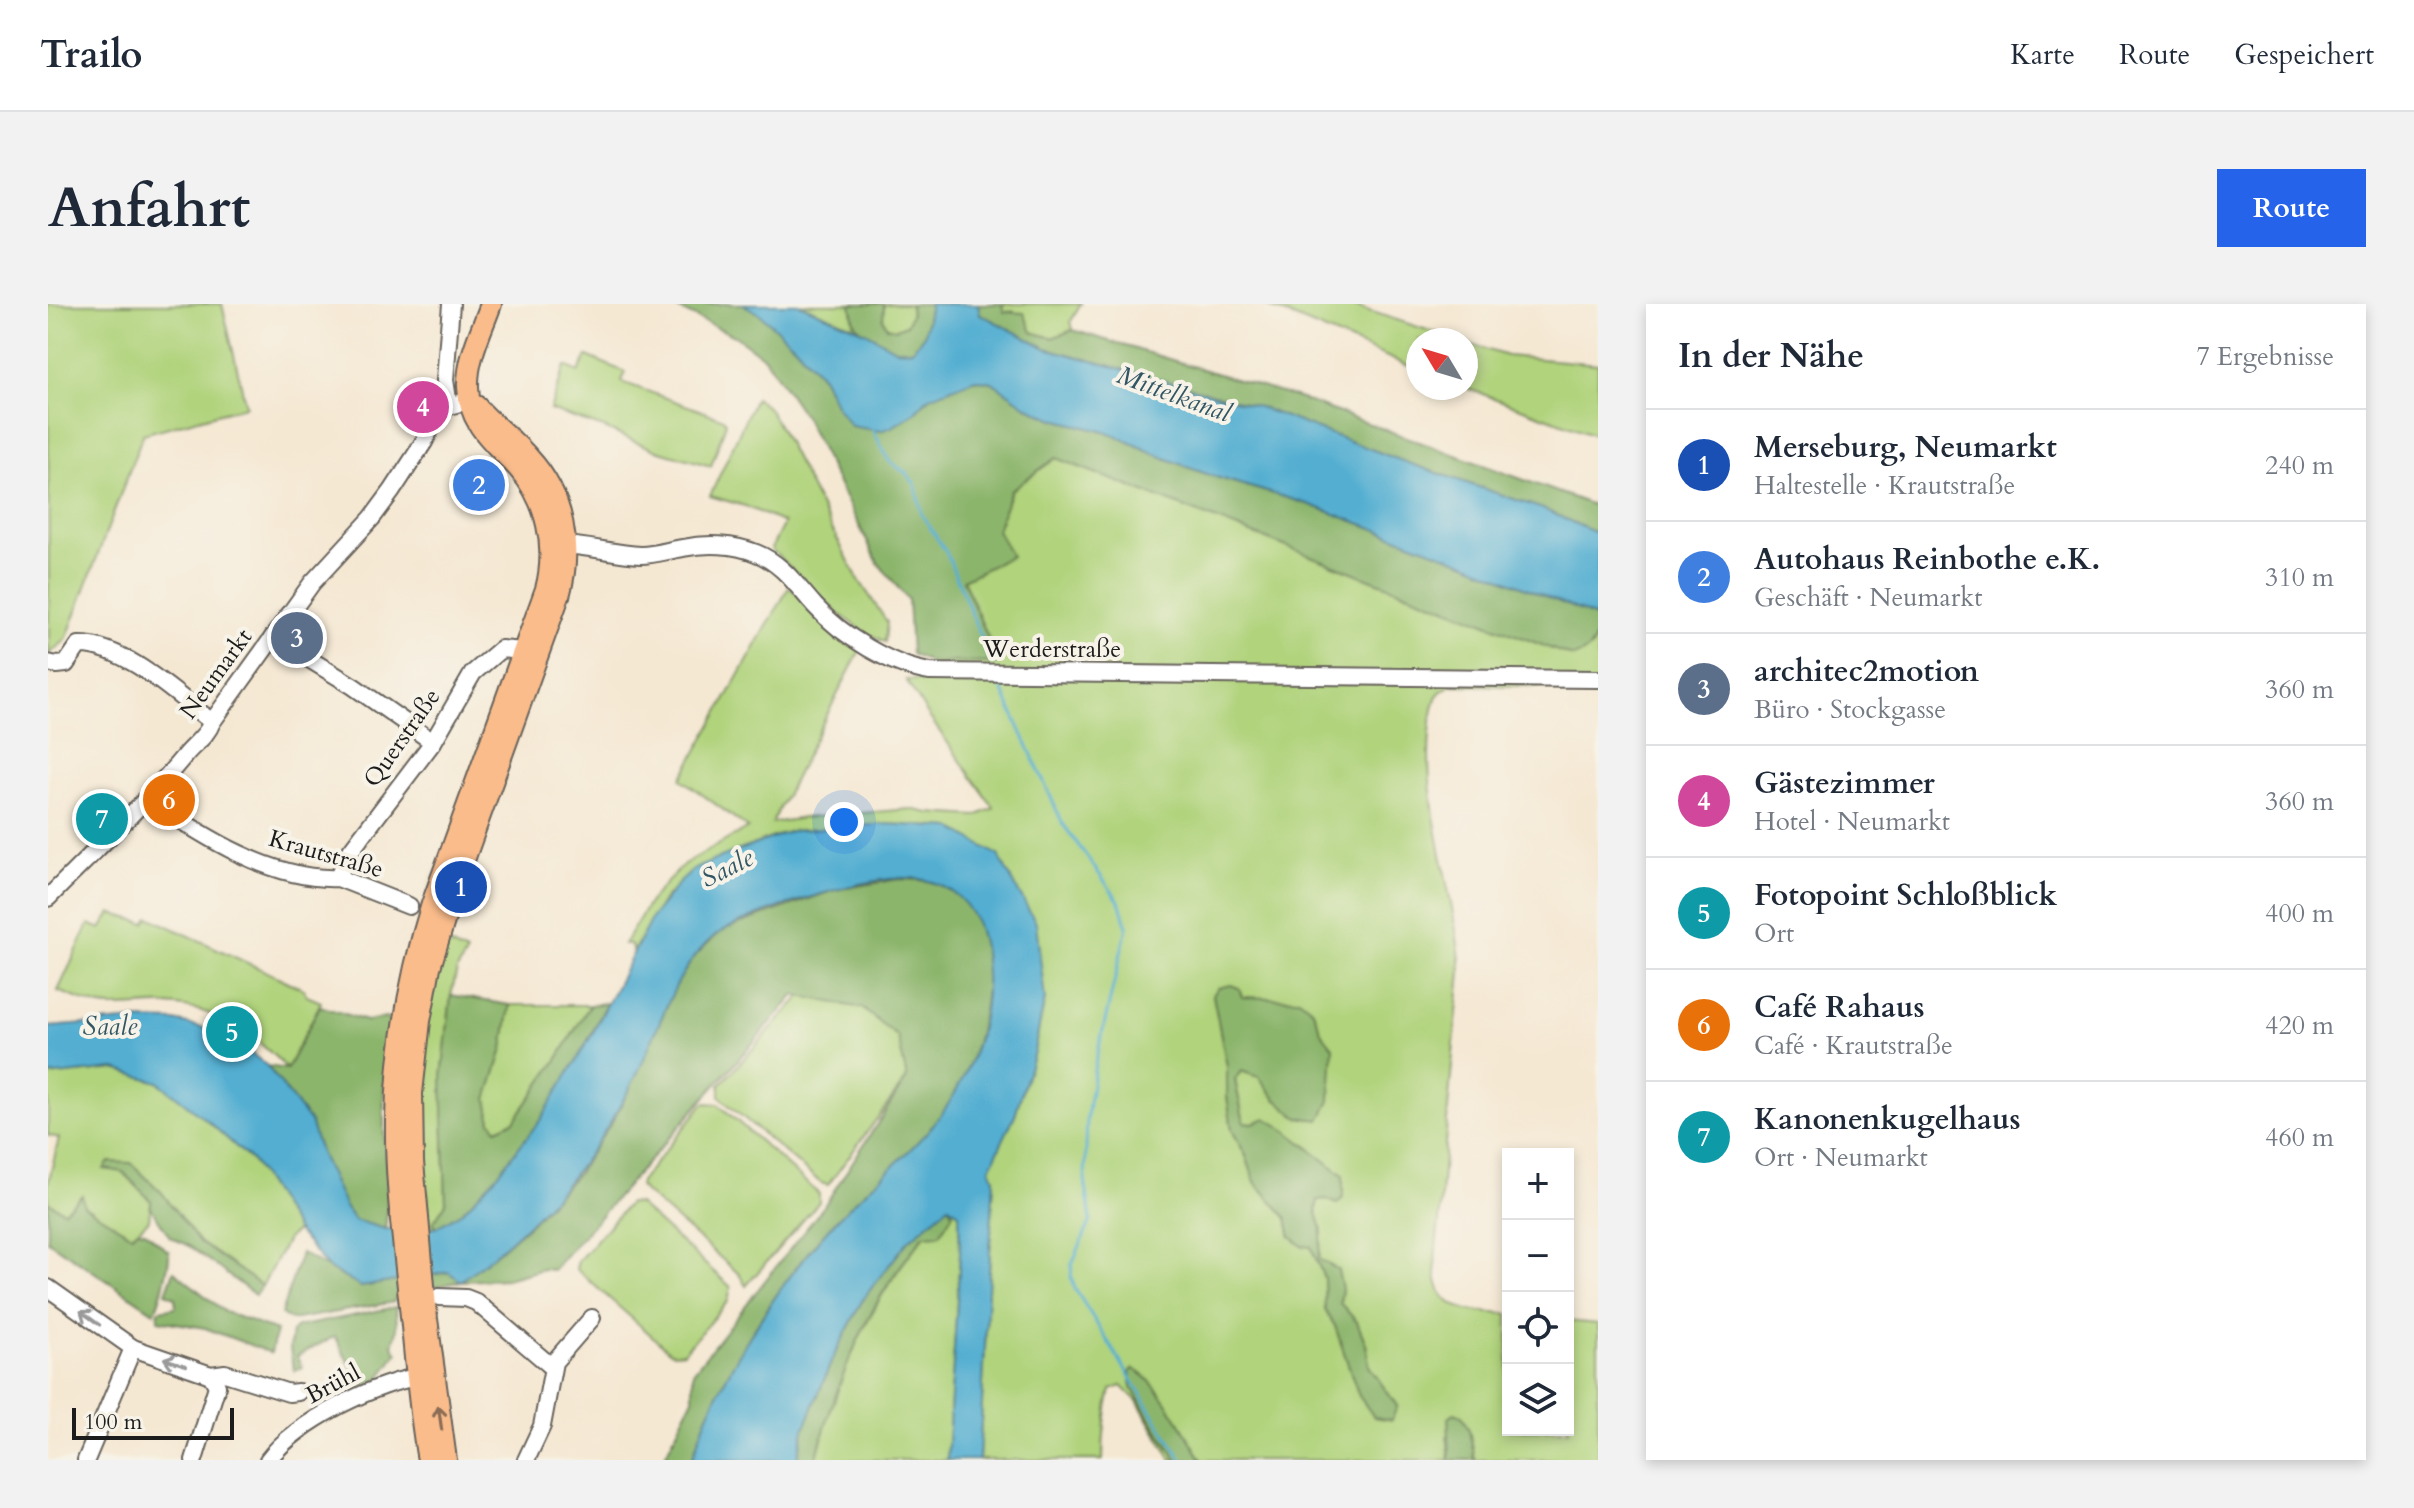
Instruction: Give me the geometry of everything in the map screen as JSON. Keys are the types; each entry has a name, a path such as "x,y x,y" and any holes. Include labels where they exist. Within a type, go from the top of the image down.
{"main road":[{"path":"408,1201 412,1093 430,967 455,885 564,581 558,545 558,504 540,471 471,400 468,386 471,359 491,304"},
{"path":"428,1460 425,1376 408,1201 396,1124 397,1085 411,982 439,882 558,545"},
{"path":"425,1376 446,1460"}],"street":[{"path":"451,304 445,380 449,406 471,400"},
{"name":"Neumarkt","path":"48,898 148,799 195,743 208,733 212,722 273,637 319,575 372,518 424,442 438,414 449,406"},
{"name":"Werderstraße","path":"558,545 637,555 702,545 738,547 756,552 789,575 829,621 854,639 912,668 1598,679"},
{"path":"273,637 353,686 433,742"},
{"path":"48,663 66,664 79,645 102,648 136,666 212,722"},
{"name":"Querstraße","path":"338,878 346,857 433,742 473,673 501,649 523,651"},
{"name":"Krautstraße","path":"148,799 195,831 277,868 304,875 338,878 409,906"},
{"path":"48,1288 133,1348 211,1375 225,1373 289,1393 298,1392"},
{"path":"439,1297 466,1298 476,1302 552,1367"},
{"path":"526,1460 542,1426 552,1367 592,1318"},
{"path":"86,1460 133,1348"},
{"path":"194,1460 217,1386 211,1375"},
{"name":"Brühl","path":"268,1460 286,1439 299,1430 384,1384 425,1376"}],"green space":[{"path":"48,304 222,304 246,406 143,434 66,640 49,654"},
{"path":"668,304 743,304 761,315 795,346 823,378 836,406 913,414 929,397 975,379 992,382 1028,407 1054,419 1113,434 1209,475 1308,504 1464,562 1598,618 1596,638 1586,651 1573,657 1056,458 1011,490 997,530 1011,556 963,580 999,663 929,662 911,654 908,600 878,563 804,416 765,358 735,336"},
{"path":"799,304 851,304 854,323 860,329"},
{"path":"851,304 884,304 883,319 887,327 896,329 906,325 911,315 910,304 930,304 924,335 912,350 895,349 860,329 855,323"},
{"path":"884,304 910,304 911,315 906,325 896,330 887,327 883,318"},
{"path":"978,304 1002,304 1004,312 1024,313 1032,332 1052,338 1073,330 1301,399 1596,506 1598,534 1543,509 1256,406 1046,348 979,314"},
{"path":"1002,304 1081,304 1071,321 1073,330 1052,338 1031,332 1014,311 1003,312"},
{"path":"1262,304 1348,304 1421,328 1406,328 1406,365"},
{"path":"1478,347 1507,356 1598,364 1598,436 1478,392"},
{"path":"587,356 625,372 622,382 724,419 726,423 711,466 653,449 550,410 565,366 579,372"},
{"path":"755,398 767,407 776,421 857,577 887,622 885,642 839,614 771,549 784,523 745,506 710,496"},
{"path":"1056,458 1573,657 1592,647 1598,635 1598,687 1451,685 1442,691 1437,696 1432,714 1429,763 1435,823 1453,912 1461,972 1436,1252 1438,1283 1446,1299 1461,1308 1502,1314 1502,1436 1574,1436 1574,1322 1598,1324 1598,1460 1475,1460 1469,1430 1447,1436 1450,1460 1202,1460 1159,1392 1130,1373 1137,1396 1177,1460 1172,1460 1137,1401 1122,1386 1111,1390 1103,1460 979,1460 994,1178 989,1168 1015,1115 1033,1056 1045,999 952,828 888,824 791,831 762,841 693,870 664,899 633,951 630,944 624,944 652,898 684,864 748,828 681,779 789,587 861,648 772,823 910,809 976,816 994,808 906,680 925,680 929,662 998,663 963,579 997,530 1011,490","holes":["1213,995 1266,999 1313,1010 1321,1032 1276,1099 1259,1077 1241,1071 1235,1080 1243,1122 1267,1119 1311,1149 1326,1199 1318,1200 1316,1210 1322,1229 1319,1259 1342,1289 1340,1303 1357,1322 1366,1344 1369,1366 1397,1406 1359,1396 1335,1326 1325,1310 1324,1278 1311,1246 1291,1237 1287,1218 1255,1182 1232,1130 1227,1066"]},
{"path":"899,879 944,886 957,894 973,912 982,935 986,962 986,991 975,1048 956,1094 944,1113 914,1147 831,1226 769,1306 715,1400 692,1460 663,1460 693,1398 693,1372 824,1206 907,1078 898,1037 862,1008 795,995 553,1270 543,1269 506,1279 461,1281 397,1295 394,1302 291,1320 281,1314 301,1253 361,1287 449,1272 492,1257 531,1223 577,1174 615,1117 679,978 709,942 725,929 834,890"},
{"path":"111,913 145,923 149,917 295,985 307,996 321,1002 287,1069 248,1034 201,1011 166,1005 103,1006 58,991 89,924 101,929"},
{"path":"443,942 467,953 457,970 451,995 442,1077 446,1203 433,1223 437,1227 430,1227 427,1191 421,1187 417,1107 423,1038"},
{"path":"1231,985 1239,988 1242,997 1299,999 1313,1010 1321,1032 1333,1047 1330,1101 1320,1120 1297,1117 1276,1099 1259,1077 1241,1071 1235,1080 1244,1122 1253,1123 1266,1118 1343,1175 1343,1198 1337,1204 1326,1199 1318,1200 1316,1210 1322,1229 1319,1259 1338,1270 1342,1289 1340,1303 1357,1322 1366,1344 1369,1366 1397,1406 1392,1420 1374,1417 1359,1396 1335,1326 1325,1310 1324,1278 1311,1247 1302,1246 1291,1237 1287,1218 1255,1182 1232,1130 1227,1066 1213,995 1218,988"},
{"path":"451,995 510,1005 503,1049 487,1099 491,1121 497,1129 514,1121 557,1060 590,1005 607,1003 573,1069 541,1119 495,1178 462,1212 437,1227 433,1223 446,1203 442,1077"},
{"path":"801,996 862,1008 898,1037 907,1078 828,1185 821,1183 720,1096 720,1085"},
{"path":"510,1005 590,1005 557,1060 514,1121 497,1129 491,1121 487,1099 503,1049"},
{"path":"320,1006 366,1021 387,1018 390,1023 384,1103 388,1192 385,1229 354,1220 321,1155 310,1122 267,1066 287,1069"},
{"path":"115,1069 158,1082 253,1162 297,1231 288,1238 262,1286 199,1242 162,1193 131,1163 105,1169 123,1171 151,1201 149,1220 132,1235 84,1206 64,1211 48,1202 48,1184 59,1138 48,1135 48,1076"},
{"path":"703,1104 718,1104 819,1194 819,1202 746,1286 739,1274 639,1187"},
{"path":"109,1162 131,1163 162,1193 199,1242 262,1286 255,1295 189,1246 170,1237 151,1208 151,1201 123,1172 104,1169"},
{"path":"82,1195 84,1206 132,1235 138,1230 145,1231 169,1252 164,1283 154,1312 48,1241 48,1202 64,1211"},
{"path":"629,1203 638,1204 731,1287 728,1301 684,1352 669,1351 576,1269 578,1261"},
{"path":"949,1205 959,1213 960,1253 947,1460 816,1460 838,1391 878,1301 925,1235 940,1234 952,1213"},
{"path":"949,1205 953,1213 940,1234 924,1235 890,1281 866,1323 837,1391 816,1460 797,1460 804,1430 832,1360 863,1299 908,1241"},
{"path":"174,1271 225,1312 276,1331 271,1353 205,1328 158,1320 159,1310 176,1307 175,1297 166,1293"},
{"path":"396,1307 397,1330 393,1346 398,1353 378,1380 320,1403 318,1399 357,1378 335,1336 297,1356 302,1367 294,1371 290,1349 292,1331 297,1327"},
{"path":"1133,1369 1142,1374 1162,1396 1202,1460 1177,1460 1132,1388 1130,1372"},
{"path":"1455,1413 1462,1416 1469,1430 1475,1460 1450,1460 1448,1418"}],"water":[{"name":"Mittelkanal","path":"743,304 799,304 866,332 895,349 912,350 924,335 930,304 978,304 980,314 1046,348 1256,406 1543,509 1598,534 1598,618 1464,562 1308,504 1209,475 1113,434 1054,419 1028,407 992,382 975,379 929,397 913,414 880,431 851,426 836,406 823,378 795,346 761,315"},
{"name":"Saale","path":"888,824 952,828 998,855 1036,923 1045,999 1033,1056 1015,1115 990,1168 994,1178 979,1460 947,1460 960,1253 959,1213 949,1206 908,1241 863,1299 832,1360 804,1430 797,1460 692,1460 731,1368 789,1277 830,1227 932,1126 947,1106 971,1060 984,1010 985,959 972,913 958,897 941,885 900,878 850,886 769,911 728,928 711,939 679,980 636,1076 582,1164 539,1213 461,1281 448,1272 361,1287 328,1268 297,1231 253,1162 158,1082 115,1069 48,1076 48,1027 137,1020 175,1021 208,1029 240,1044 267,1066 310,1122 321,1155 354,1220 385,1229 437,1227 462,1212 494,1179 541,1119 591,1036 652,917 693,870 791,831"}],"waterway":[{"path":"873,430 889,461 915,484 922,515 946,552 992,663"},
{"path":"1000,685 1063,824 1119,901 1127,927 1095,1064 1087,1117 1085,1180 1091,1220 1072,1264 1071,1277 1075,1289 1182,1460"}],"place":[{"name":"Gästezimmer","path":"423,407"},
{"name":"Autohaus Reinbothe e.K.","path":"479,485"},
{"name":"architec2motion","path":"297,638"},
{"name":"Café Rahaus","path":"169,800"},
{"name":"Kanonenkugelhaus","path":"102,819"},
{"name":"Merseburg, Neumarkt","path":"461,887"},
{"name":"Fotopoint Schloßblick","path":"232,1032"}]}
